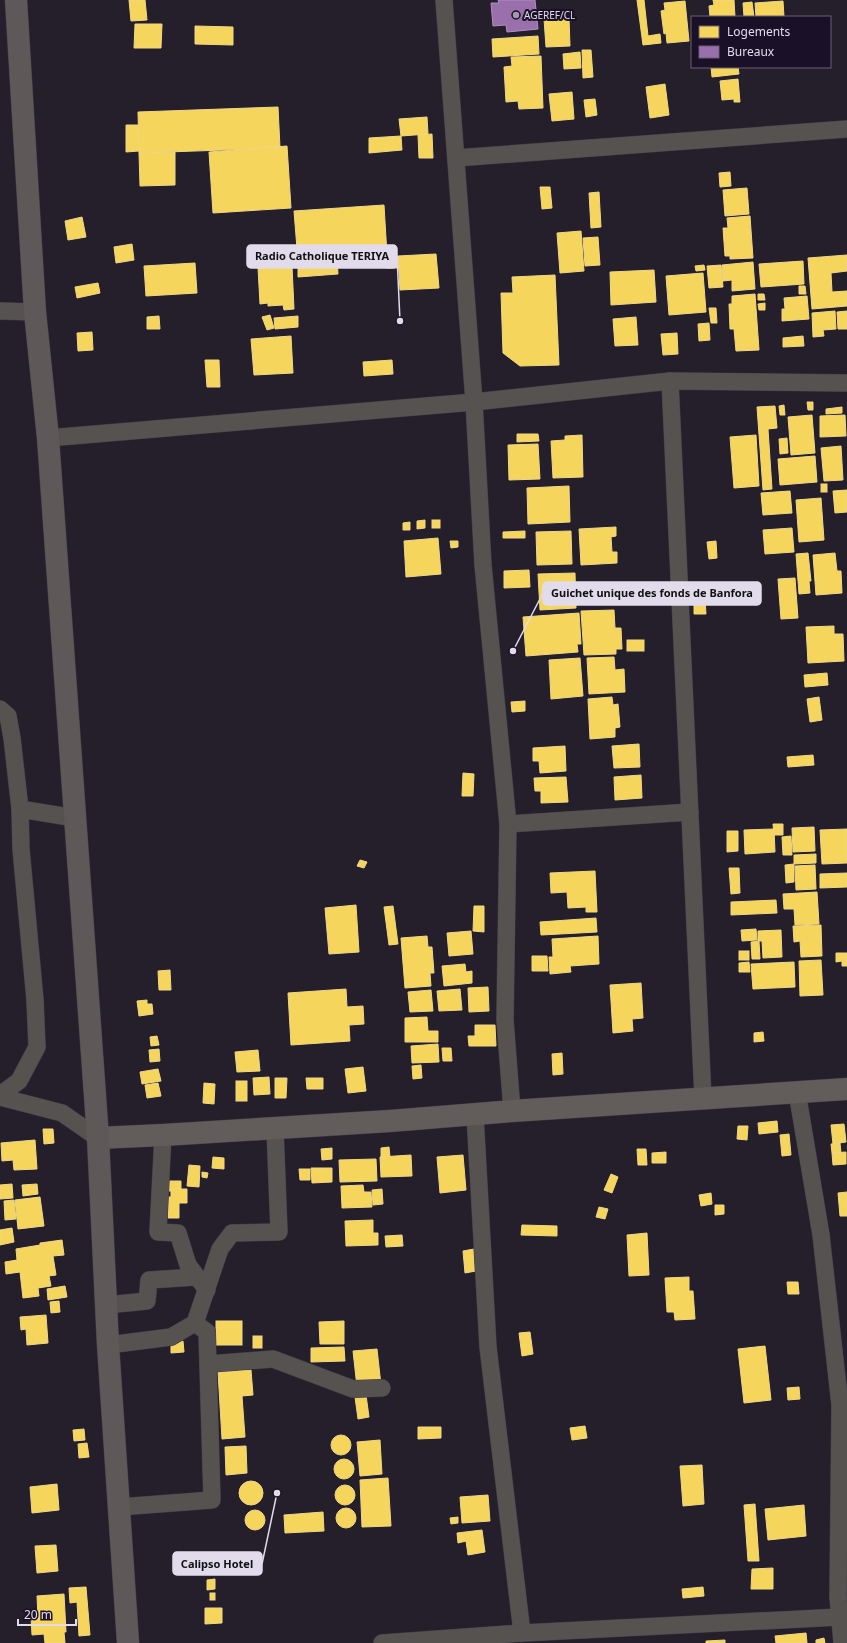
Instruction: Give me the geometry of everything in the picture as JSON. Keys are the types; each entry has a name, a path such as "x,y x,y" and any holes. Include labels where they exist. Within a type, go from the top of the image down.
{"highway":[{"path":"16,0 35,312 48,438 64,682 98,1138 108,1345 128,1643"}],"main road":[{"path":"98,1138 163,1136 847,1089"}],"street":[{"path":"444,0 474,402 483,565 508,824 505,1020 512,1111"},
{"path":"456,158 847,129"},
{"path":"0,310 35,312"},
{"path":"670,381 703,1099"},
{"path":"48,438 474,402 670,381 847,383"},
{"path":"0,709 8,716 11,730 20,809 21,849 35,1000 37,1047 19,1081 0,1096"},
{"path":"20,809 75,818"},
{"path":"508,824 690,812"},
{"path":"797,1092 821,1235 843,1405 838,1597 842,1643"},
{"path":"0,1096 62,1113 98,1138"},
{"path":"475,1115 488,1347 522,1633"},
{"path":"108,1345 172,1336 195,1323 220,1249 232,1233 279,1232 275,1128"},
{"path":"163,1136 158,1232 178,1233 188,1265 207,1290"},
{"path":"106,1305 147,1302 149,1280 196,1277"},
{"path":"119,1507 212,1500 207,1332 195,1323"},
{"path":"208,1364 273,1359 353,1389 382,1388"},
{"path":"382,1643 522,1633 840,1617"}],"building: Logements":[{"path":"129,0 145,0 147,20 131,21"},
{"path":"637,0 644,0 648,36 660,34 661,43 643,45"},
{"path":"713,0 734,0 735,16 710,16 709,6 714,5"},
{"path":"685,1 689,41 667,43 666,33 664,34 661,11 665,10 664,3"},
{"path":"783,1 784,16 756,16 755,3"},
{"path":"752,2 754,16 744,16 743,3"},
{"path":"569,18 570,46 546,47 544,19"},
{"path":"135,24 162,24 161,48 134,48"},
{"path":"195,26 233,27 233,45 195,44"},
{"path":"538,36 539,54 493,57 492,39"},
{"path":"582,50 591,50 593,77 583,78"},
{"path":"580,52 581,68 564,69 563,54"},
{"path":"541,56 543,108 519,109 518,101 506,102 504,67 512,66 511,57"},
{"path":"711,68 738,68 739,74 712,77"},
{"path":"738,79 740,102 734,102 734,99 722,100 720,81"},
{"path":"665,84 669,115 650,118 646,87"},
{"path":"572,92 574,119 552,121 549,94"},
{"path":"595,99 597,115 586,117 584,100"},
{"path":"278,107 280,148 139,153 138,112"},
{"path":"427,117 428,134 401,136 399,119"},
{"path":"126,125 138,125 139,151 126,152"},
{"path":"432,134 433,158 419,158 418,135"},
{"path":"401,136 402,150 369,153 369,138"},
{"path":"287,146 291,208 213,213 209,152"},
{"path":"175,152 175,185 140,186 139,153"},
{"path":"730,172 731,186 720,187 719,173"},
{"path":"540,187 550,187 552,208 542,209"},
{"path":"747,188 749,214 725,216 723,190"},
{"path":"599,192 601,227 591,228 589,193"},
{"path":"384,205 387,255 298,261 294,211"},
{"path":"750,216 753,258 730,259 730,256 725,256 723,228 728,228 727,218"},
{"path":"82,217 86,237 68,240 65,221"},
{"path":"581,231 584,271 560,273 557,233"},
{"path":"598,237 600,265 585,266 583,238"},
{"path":"132,244 134,260 116,263 114,247"},
{"path":"436,254 439,288 400,290 398,256"},
{"path":"847,255 847,271 831,273 832,292 847,291 847,306 812,309 808,258"},
{"path":"398,256 399,268 386,268 386,257"},
{"path":"337,258 338,274 298,277 298,261"},
{"path":"803,261 804,284 761,287 759,264"},
{"path":"753,262 755,289 732,291 732,280 723,281 722,265"},
{"path":"195,263 197,293 146,296 144,266"},
{"path":"704,265 705,270 696,271 695,266"},
{"path":"721,265 723,287 709,288 707,266"},
{"path":"292,266 294,309 284,310 283,305 268,306 268,303 260,304 258,268"},
{"path":"654,270 656,302 611,305 610,272"},
{"path":"703,273 706,312 669,315 666,276"},
{"path":"555,275 559,365 520,366 503,353 501,293 513,293 512,277"},
{"path":"98,283 100,293 77,298 75,287"},
{"path":"799,286 805,286 806,294 799,294"},
{"path":"755,294 759,350 736,351 734,329 730,329 729,304 732,304 732,296"},
{"path":"758,294 764,294 765,300 758,300"},
{"path":"807,296 809,319 782,321 782,309 785,309 784,298"},
{"path":"765,303 765,310 759,310 758,304"},
{"path":"709,308 716,308 717,323 711,323"},
{"path":"835,311 836,329 823,330 824,336 813,337 812,313"},
{"path":"847,311 847,329 838,329 837,312"},
{"path":"270,315 274,328 267,330 262,317"},
{"path":"159,316 160,329 147,329 147,317"},
{"path":"298,316 298,327 275,329 274,318"},
{"path":"636,317 638,345 615,346 613,319"},
{"path":"709,323 710,340 699,341 698,324"},
{"path":"92,332 93,350 78,351 77,333"},
{"path":"677,333 678,354 663,355 661,334"},
{"path":"291,336 293,373 254,375 251,339"},
{"path":"803,336 804,346 783,347 783,338"},
{"path":"205,360 219,360 220,387 207,387"},
{"path":"392,360 393,374 364,376 363,362"},
{"path":"807,402 813,402 813,410 808,410"},
{"path":"784,405 785,415 780,415 779,406"},
{"path":"775,406 777,428 768,429 772,489 763,490 757,407"},
{"path":"842,407 842,413 826,414 826,409"},
{"path":"812,415 815,453 791,455 788,417"},
{"path":"845,415 846,436 820,437 820,416"},
{"path":"517,434 538,434 539,441 517,442"},
{"path":"582,435 583,477 553,478 551,441 565,440 565,436"},
{"path":"756,435 759,486 734,488 730,437"},
{"path":"787,438 788,453 780,454 779,439"},
{"path":"538,444 540,479 509,480 508,445"},
{"path":"841,446 843,480 824,481 821,448"},
{"path":"815,456 817,482 780,485 778,459"},
{"path":"821,484 827,484 827,492 821,492"},
{"path":"569,486 570,522 528,524 527,488"},
{"path":"847,490 847,512 835,513 833,491"},
{"path":"790,491 792,513 763,515 761,493"},
{"path":"821,498 824,540 799,542 796,500"},
{"path":"425,520 425,528 417,529 417,521"},
{"path":"432,520 440,520 440,528 432,528"},
{"path":"410,522 410,530 403,530 403,523"},
{"path":"616,527 616,536 611,537 612,552 617,552 617,563 581,565 579,529"},
{"path":"792,528 794,552 765,554 763,530"},
{"path":"525,531 525,538 503,538 503,532"},
{"path":"571,531 572,564 537,565 536,532"},
{"path":"438,538 441,574 406,577 404,541"},
{"path":"450,541 458,541 458,547 451,548"},
{"path":"716,541 717,558 709,559 707,542"},
{"path":"808,553 811,581 809,581 810,593 799,594 796,554"},
{"path":"835,553 837,571 841,571 842,593 816,595 813,555"},
{"path":"529,570 530,587 504,588 504,571"},
{"path":"575,573 576,608 540,610 538,574"},
{"path":"795,578 798,618 781,619 778,579"},
{"path":"694,599 705,599 706,614 694,614"},
{"path":"614,610 615,628 621,628 622,649 616,649 616,654 584,655 581,611"},
{"path":"579,613 581,644 577,644 578,652 526,656 523,617"},
{"path":"834,626 834,634 843,634 844,661 808,663 806,627"},
{"path":"627,640 644,640 644,651 627,651"},
{"path":"614,657 615,670 624,669 625,692 589,694 587,658"},
{"path":"580,658 583,696 551,699 549,660"},
{"path":"827,673 828,685 805,687 804,675"},
{"path":"612,697 613,705 618,704 620,727 615,728 615,737 590,739 588,699"},
{"path":"819,697 822,720 810,722 807,699"},
{"path":"525,701 525,711 512,712 511,702"},
{"path":"639,744 640,767 614,768 612,746"},
{"path":"565,746 566,771 540,773 539,761 533,761 533,748"},
{"path":"813,755 814,765 788,767 787,757"},
{"path":"463,773 474,774 473,796 462,796"},
{"path":"641,775 642,798 615,800 614,777"},
{"path":"566,777 568,802 541,803 541,791 535,791 534,778"},
{"path":"773,824 783,824 783,835 774,835"},
{"path":"814,827 815,851 793,852 792,828"},
{"path":"774,829 775,852 745,854 744,830"},
{"path":"847,829 847,863 822,864 820,830"},
{"path":"727,831 738,831 738,851 727,852"},
{"path":"791,836 792,855 783,855 782,837"},
{"path":"816,854 816,863 794,864 794,855"},
{"path":"360,860 367,862 364,868 357,866"},
{"path":"794,864 794,882 786,883 785,865"},
{"path":"815,865 816,889 796,890 795,866"},
{"path":"729,868 739,868 740,893 731,894"},
{"path":"595,871 597,912 586,912 586,907 568,908 567,892 551,893 550,873"},
{"path":"847,873 847,887 820,888 820,874"},
{"path":"817,892 819,924 795,925 794,909 784,909 783,894"},
{"path":"776,900 777,913 731,915 731,902"},
{"path":"356,905 359,952 329,954 325,908"},
{"path":"393,906 398,944 389,945 384,907"},
{"path":"474,906 484,906 484,932 473,931"},
{"path":"596,918 597,932 541,935 540,922"},
{"path":"821,925 822,956 801,957 800,941 794,942 793,926"},
{"path":"756,929 757,940 742,941 741,930"},
{"path":"781,930 782,957 763,958 762,941 758,941 758,931"},
{"path":"471,931 473,954 449,956 447,933"},
{"path":"427,936 428,947 432,947 434,973 430,973 431,986 405,988 401,938"},
{"path":"598,936 599,964 570,966 571,972 550,974 549,957 553,957 552,939"},
{"path":"759,941 760,959 752,959 751,942"},
{"path":"739,951 749,951 749,960 739,960"},
{"path":"836,953 847,953 847,966 842,966 842,961 836,962"},
{"path":"532,956 547,956 548,971 532,971"},
{"path":"821,960 823,995 800,996 799,961"},
{"path":"749,962 750,972 739,972 739,963"},
{"path":"794,962 795,987 753,989 751,964"},
{"path":"465,964 466,972 472,971 472,983 444,986 442,966"},
{"path":"170,970 171,990 159,990 158,971"},
{"path":"641,983 643,1018 632,1019 633,1031 613,1033 610,985"},
{"path":"488,987 489,1011 469,1012 468,988"},
{"path":"346,989 347,1007 363,1006 364,1024 349,1025 350,1041 291,1045 288,993"},
{"path":"460,989 462,1010 439,1011 437,991"},
{"path":"431,990 433,1011 410,1012 408,992"},
{"path":"147,1000 147,1004 152,1004 153,1014 139,1016 137,1001"},
{"path":"427,1017 428,1031 438,1031 438,1042 405,1042 405,1018"},
{"path":"475,1025 495,1025 496,1046 469,1046 468,1036 475,1036"},
{"path":"763,1032 764,1041 754,1042 754,1033"},
{"path":"157,1036 159,1045 151,1046 150,1037"},
{"path":"438,1044 439,1062 412,1063 411,1046"},
{"path":"442,1048 451,1048 452,1061 443,1061"},
{"path":"159,1049 160,1061 150,1062 149,1050"},
{"path":"258,1050 260,1071 237,1072 235,1052"},
{"path":"562,1053 563,1074 553,1075 552,1054"},
{"path":"421,1065 422,1078 413,1079 412,1066"},
{"path":"363,1067 366,1091 348,1093 345,1069"},
{"path":"158,1069 161,1081 142,1084 140,1072"},
{"path":"269,1077 270,1094 254,1095 253,1078"},
{"path":"275,1078 287,1078 286,1098 275,1098"},
{"path":"306,1078 323,1078 323,1089 307,1089"},
{"path":"236,1081 247,1081 247,1101 236,1101"},
{"path":"158,1083 161,1096 147,1098 145,1085"},
{"path":"204,1083 215,1084 214,1104 203,1103"},
{"path":"777,1121 778,1132 759,1134 758,1123"},
{"path":"844,1124 846,1142 833,1144 831,1125"},
{"path":"738,1126 748,1126 747,1140 737,1139"},
{"path":"43,1129 53,1129 54,1143 44,1144"},
{"path":"789,1134 791,1155 782,1156 780,1135"},
{"path":"35,1140 37,1169 14,1170 13,1160 2,1161 1,1143"},
{"path":"840,1143 841,1153 832,1153 831,1144"},
{"path":"389,1147 390,1157 381,1157 381,1148"},
{"path":"332,1148 332,1159 322,1160 321,1149"},
{"path":"637,1149 646,1149 647,1165 638,1165"},
{"path":"666,1152 666,1163 652,1163 652,1153"},
{"path":"846,1152 846,1164 833,1165 832,1153"},
{"path":"411,1155 412,1176 381,1177 380,1157"},
{"path":"463,1155 466,1190 440,1193 437,1157"},
{"path":"213,1157 224,1158 224,1169 212,1168"},
{"path":"376,1159 377,1181 340,1182 339,1160"},
{"path":"189,1165 200,1166 199,1187 187,1186"},
{"path":"311,1168 332,1168 332,1182 312,1183"},
{"path":"299,1169 310,1169 310,1180 300,1180"},
{"path":"202,1172 208,1173 207,1178 202,1177"},
{"path":"611,1174 618,1177 612,1193 604,1190"},
{"path":"168,1181 181,1181 181,1189 187,1189 187,1203 179,1203 179,1218 168,1218 168,1197 171,1197 171,1191 168,1191"},
{"path":"12,1184 13,1198 0,1199 0,1185"},
{"path":"37,1184 38,1194 23,1196 22,1185"},
{"path":"363,1185 364,1192 371,1192 372,1207 342,1208 341,1186"},
{"path":"382,1189 383,1204 373,1205 372,1190"},
{"path":"847,1192 847,1216 840,1216 838,1193"},
{"path":"711,1193 712,1204 701,1206 699,1195"},
{"path":"40,1197 44,1226 18,1229 15,1200"},
{"path":"14,1200 16,1219 5,1220 4,1201"},
{"path":"715,1205 724,1205 724,1214 715,1215"},
{"path":"599,1207 608,1209 605,1219 596,1217"},
{"path":"373,1220 373,1233 378,1233 378,1245 346,1246 345,1221"},
{"path":"522,1225 557,1226 557,1236 521,1235"},
{"path":"12,1228 14,1242 0,1245 0,1230"},
{"path":"647,1233 649,1275 629,1276 627,1235"},
{"path":"402,1235 403,1246 386,1247 385,1236"},
{"path":"62,1240 64,1255 53,1256 56,1275 49,1276 51,1286 38,1288 39,1296 23,1298 20,1272 6,1274 5,1262 17,1260 16,1249 40,1245 40,1243"},
{"path":"474,1249 476,1271 465,1273 463,1251"},
{"path":"689,1277 689,1291 693,1291 695,1319 675,1320 674,1312 667,1312 665,1278"},
{"path":"787,1282 798,1282 799,1294 788,1294"},
{"path":"65,1286 67,1297 48,1300 47,1289"},
{"path":"59,1301 60,1312 51,1313 50,1302"},
{"path":"46,1315 48,1343 27,1345 26,1329 21,1330 20,1317"},
{"path":"216,1321 242,1321 242,1345 216,1345"},
{"path":"344,1321 344,1344 320,1344 319,1322"},
{"path":"530,1332 533,1354 522,1356 519,1333"},
{"path":"253,1336 262,1336 262,1348 253,1348"},
{"path":"183,1341 184,1352 171,1353 171,1342"},
{"path":"765,1346 771,1400 744,1403 738,1349"},
{"path":"344,1347 345,1361 311,1362 311,1348"},
{"path":"377,1349 381,1385 357,1387 353,1351"},
{"path":"251,1370 253,1395 242,1396 245,1437 222,1439 218,1372"},
{"path":"799,1387 800,1399 788,1400 787,1388"},
{"path":"366,1395 369,1417 358,1419 355,1397"},
{"path":"585,1426 587,1438 572,1440 570,1428"},
{"path":"418,1427 441,1427 441,1438 418,1439"},
{"path":"84,1429 85,1440 74,1441 73,1430"},
{"path":"341,1435 348,1438 351,1445 348,1452 341,1455 334,1452 331,1445 334,1438"},
{"path":"380,1440 382,1474 360,1476 357,1442"},
{"path":"87,1443 89,1457 79,1458 78,1444"},
{"path":"246,1446 247,1473 226,1475 225,1447"},
{"path":"344,1459 351,1462 354,1469 351,1476 344,1479 337,1476 334,1469 337,1462"},
{"path":"702,1465 704,1504 683,1506 680,1466"},
{"path":"388,1478 391,1526 362,1527 360,1480"},
{"path":"251,1481 259,1485 263,1493 259,1501 251,1505 243,1501 239,1493 243,1485"},
{"path":"57,1484 59,1510 32,1513 30,1487"},
{"path":"345,1485 352,1488 355,1495 352,1502 345,1505 338,1502 335,1495 338,1488"},
{"path":"488,1495 490,1521 462,1523 460,1497"},
{"path":"755,1504 759,1561 748,1561 744,1505"},
{"path":"804,1505 806,1536 768,1540 765,1509"},
{"path":"346,1508 353,1511 356,1518 353,1525 346,1528 339,1525 336,1518 339,1511"},
{"path":"255,1510 262,1513 265,1520 262,1527 255,1530 248,1527 245,1520 248,1513"},
{"path":"323,1512 324,1531 285,1533 284,1515"},
{"path":"458,1517 458,1523 451,1524 450,1518"},
{"path":"482,1530 485,1552 468,1555 466,1541 458,1543 457,1533"},
{"path":"56,1545 58,1571 37,1573 35,1546"},
{"path":"773,1568 773,1589 751,1589 752,1569"},
{"path":"215,1579 215,1589 207,1590 207,1580"},
{"path":"86,1587 90,1635 79,1636 77,1602 70,1603 69,1588"},
{"path":"703,1587 704,1596 683,1598 682,1589"},
{"path":"210,1593 215,1593 215,1600 210,1600"},
{"path":"64,1594 66,1632 64,1632 65,1643 45,1643 44,1634 32,1635 31,1617 38,1617 37,1596"},
{"path":"205,1608 222,1608 222,1623 205,1624"},
{"path":"806,1633 807,1643 776,1643 775,1636"},
{"path":"824,1638 825,1643 816,1643 816,1640"},
{"path":"725,1640 725,1643 706,1643 706,1641"}],"building: Bureaux":[{"path":"498,0 535,0 538,29 507,32 506,25 493,26 491,3 499,3"}],"place":[{"name":"AGEREF/CL","path":"516,15"},
{"name":"Radio Catholique TERIYA","path":"400,321"},
{"name":"Guichet unique des fonds de Banfora","path":"513,651"},
{"name":"Calipso Hotel","path":"277,1493"}]}
